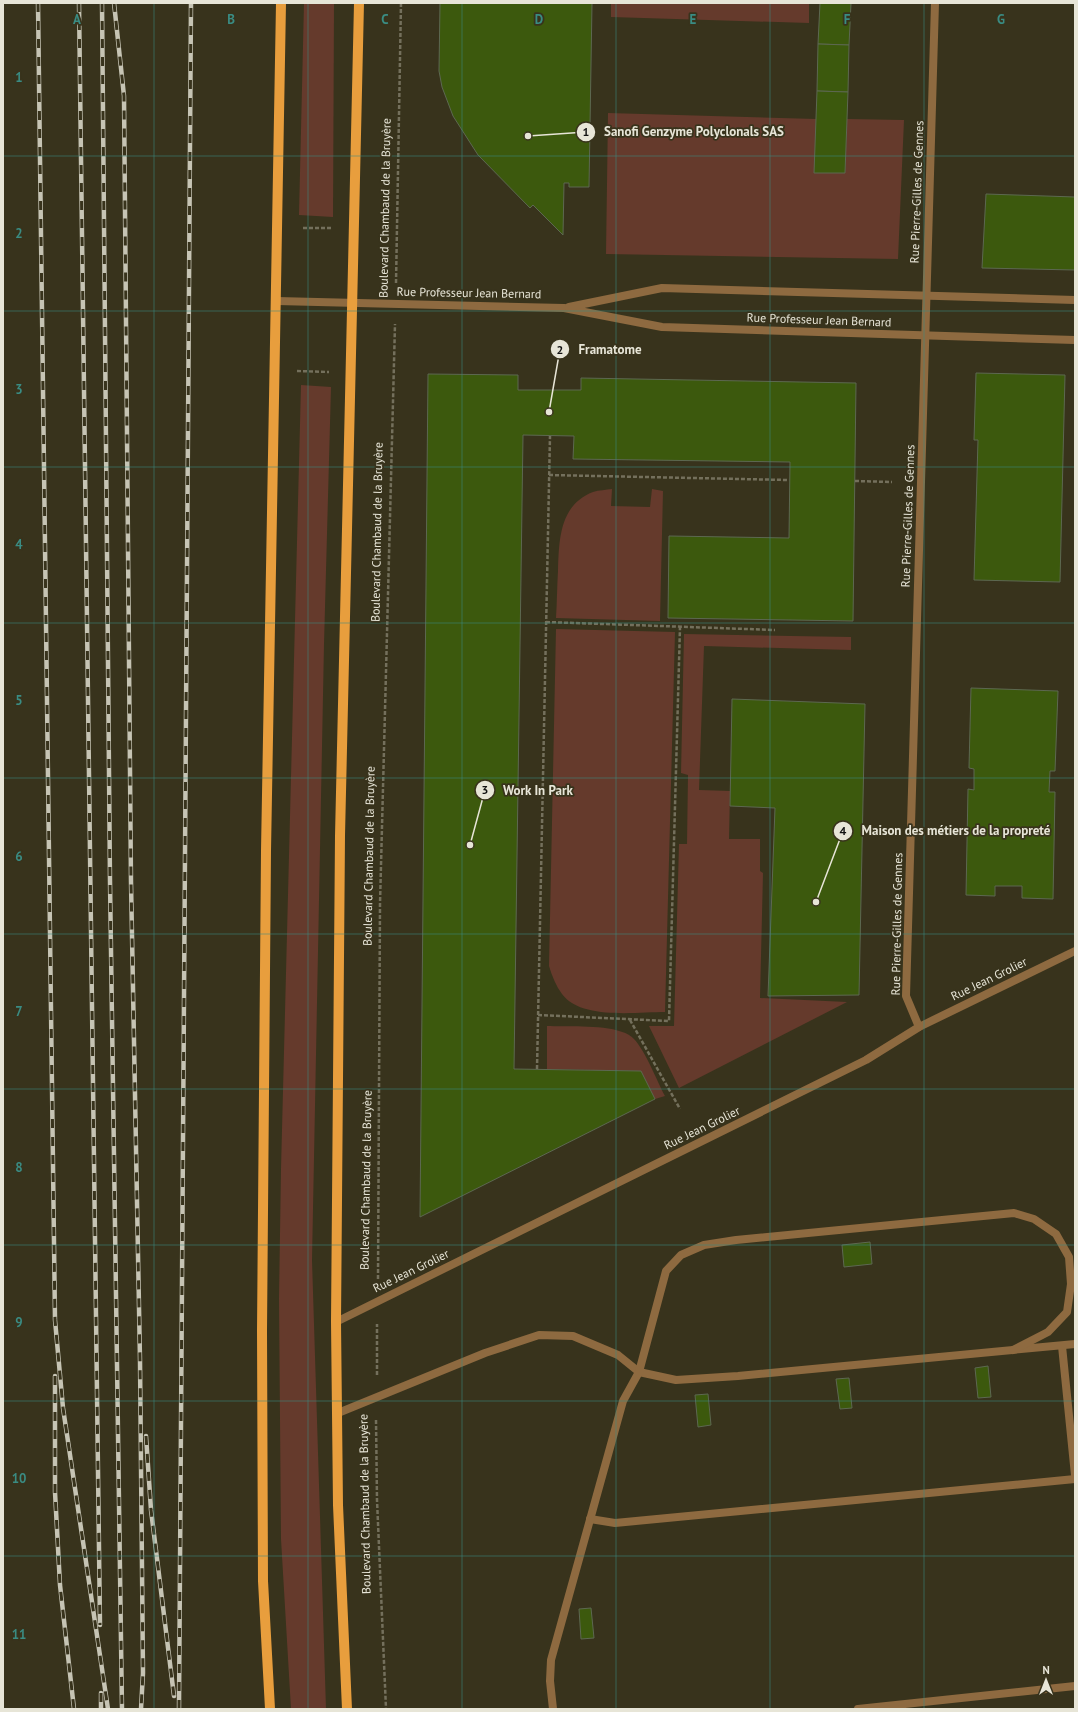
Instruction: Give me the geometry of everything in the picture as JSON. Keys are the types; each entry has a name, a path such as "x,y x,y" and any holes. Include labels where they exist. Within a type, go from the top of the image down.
{"main road":[{"path":"270,1709 263,1582 262,1323 266,851 277,301 281,3"},
{"name":"Boulevard Chambaud de la Bruyère","path":"347,1709 338,1505 336,1322 340,836 359,3"}],"street":[{"name":"Rue Pierre-Gilles de Gennes","path":"919,1027 906,996 935,3"},
{"name":"Rue Professeur Jean Bernard","path":"564,308 662,288 1075,300"},
{"name":"Rue Professeur Jean Bernard","path":"277,301 564,308 662,327 1075,340"},
{"name":"Rue Jean Grolier","path":"336,1322 866,1060 919,1027 1075,950"},
{"path":"553,1709 550,1681 551,1660 623,1401 639,1372 666,1271 681,1255 704,1245 744,1239 1014,1214 1034,1219 1056,1234 1069,1257 1071,1284 1067,1312 1048,1332 1013,1350"},
{"path":"338,1413 485,1353 539,1336 573,1336 618,1355 639,1372 676,1380 731,1377 1075,1344"},
{"path":"1062,1346 1075,1475"},
{"path":"590,1520 615,1523 1075,1479"},
{"path":"858,1709 1075,1686"}],"path":[{"name":"Boulevard Chambaud de la Bruyère","path":"386,1709 377,1500 376,1397 380,904 396,303 401,3"},
{"path":"303,228 335,228"},
{"path":"297,371 334,372"},
{"path":"536,1069 550,436"},
{"path":"549,475 787,480"},
{"path":"854,481 892,482"},
{"path":"546,622 775,630"},
{"path":"538,1015 669,1021 680,627"},
{"path":"630,1020 680,1109"}],"shaded area":[{"path":"304,3 334,3 333,217 299,215"},
{"path":"611,3 809,3 809,23 611,17"},
{"path":"608,113 816,119 815,173 845,173 847,119 904,120 898,259 606,254"},
{"path":"301,385 331,387 324,644 312,1260 326,1709 291,1709 281,1539 279,1299 281,1169"},
{"path":"612,489 611,506 650,507 652,489 663,491 660,621 556,618 559,548 563,525 567,515 573,506 582,498 593,492"},
{"path":"556,629 675,632 665,1012 610,1013 582,1008 571,1002 562,994 554,981 549,966"},
{"path":"684,634 851,637 851,650 704,646 699,790 730,791 729,839 760,839 760,871 763,873 760,998 847,1002 679,1088 649,1026 674,1026 679,844 687,844 688,775 681,773"},
{"path":"547,1026 606,1028 627,1034 634,1039 643,1051 665,1096 655,1099 640,1071 547,1069"}],"building":[{"path":"440,3 592,3 589,187 569,187 569,183 564,183 563,235 533,205 530,208 478,155 453,116 442,87 439,71"},
{"path":"820,3 851,3 849,45 818,44"},
{"path":"818,44 849,45 848,92 817,91"},
{"path":"817,91 848,92 845,173 814,173"},
{"path":"986,194 1075,197 1075,270 982,268"},
{"path":"976,373 1065,375 1060,582 974,580 978,440 974,440"},
{"path":"428,374 518,375 518,390 581,390 581,378 856,383 853,621 668,618 669,536 789,538 790,462 573,459 574,436 523,435 514,1069 641,1071 655,1099 420,1217"},
{"path":"971,688 1058,691 1055,771 1050,771 1049,792 1055,792 1053,899 1022,898 1022,886 995,886 995,896 966,895 968,789 974,790 974,769 969,768"},
{"path":"732,699 865,704 859,995 768,996 775,808 730,806"},
{"path":"870,1242 872,1264 844,1267 842,1245"},
{"path":"988,1366 991,1397 978,1398 975,1368"},
{"path":"849,1378 852,1408 840,1409 836,1379"},
{"path":"708,1394 711,1425 698,1427 695,1395"},
{"path":"591,1608 594,1638 581,1639 579,1609"}],"railway":[{"path":"38,3 55,1320 63,1408 108,1709"},
{"path":"79,3 100,1625"},
{"path":"102,3 110,881 122,1709"},
{"path":"114,3 124,96 131,882 140,1360 143,1673 141,1709"},
{"path":"179,1709 191,3"},
{"path":"55,1376 55,1492 60,1585 74,1709"},
{"path":"146,1436 151,1510 174,1696"},
{"path":"101,1693 101,1709"}],"place":[{"name":"Sanofi Genzyme Polyclonals SAS","path":"528,136"},
{"name":"Framatome","path":"549,412"},
{"name":"Work In Park","path":"470,845"},
{"name":"Maison des métiers de la propreté","path":"816,902"}]}
